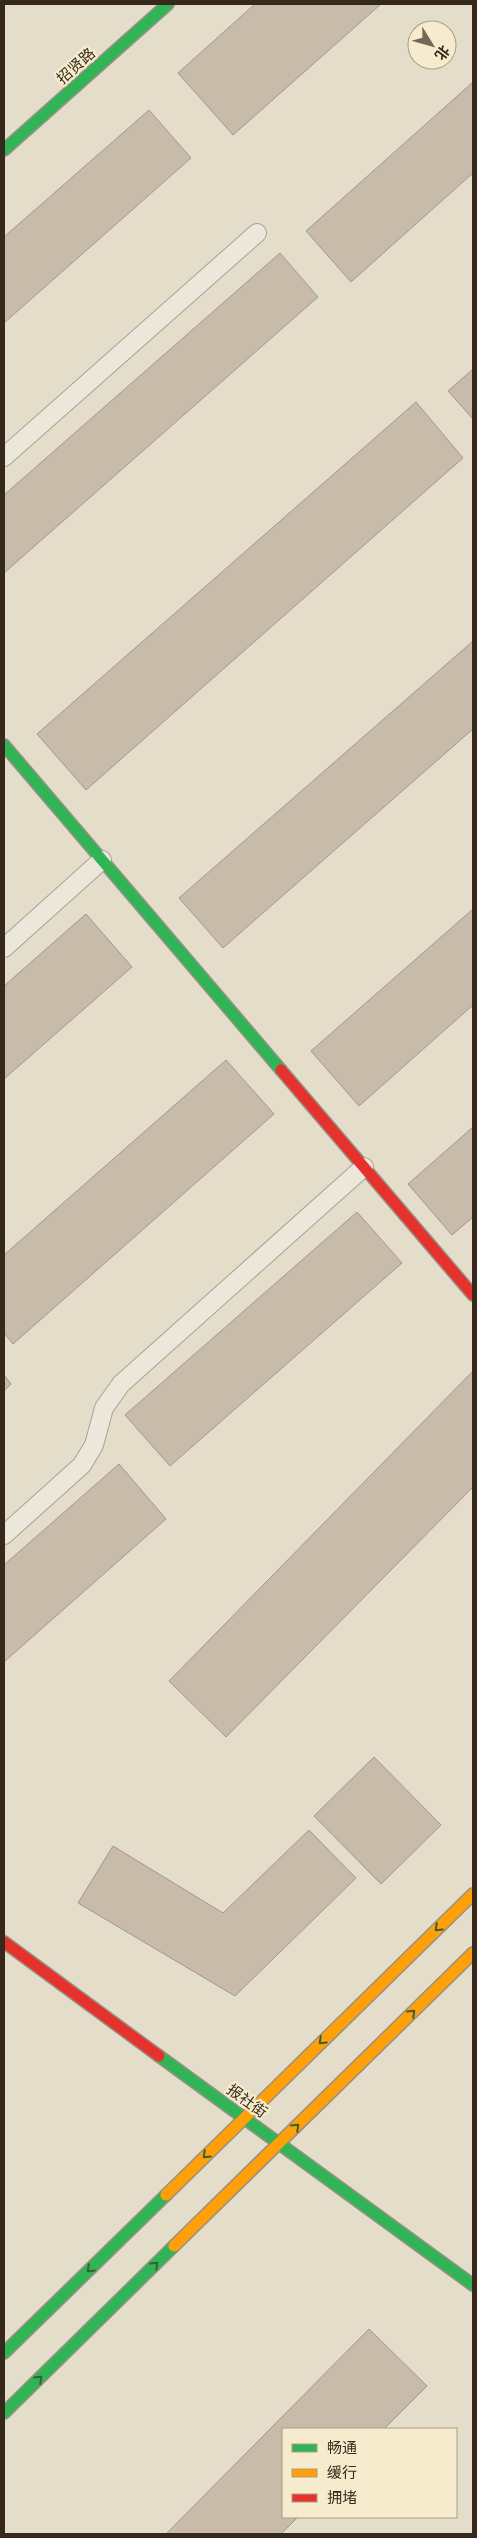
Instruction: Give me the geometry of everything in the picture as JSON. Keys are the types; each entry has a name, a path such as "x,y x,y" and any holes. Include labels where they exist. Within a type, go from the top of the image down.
{"street":[{"name":"招贤路","path":"4,150 168,4"},
{"path":"4,745 473,1295"},
{"path":"4,2353 473,1894"},
{"name":"报社街","path":"4,1942 473,2284"},
{"path":"4,2413 473,1953"}],"lane":[{"path":"4,457 257,233"},
{"path":"4,948 102,860"},
{"path":"4,1535 82,1464 94,1445 104,1408 121,1384 364,1166"}],"building":[{"path":"255,4 381,4 233,135 178,73"},
{"path":"473,82 473,173 351,282 306,231"},
{"path":"149,110 191,158 4,323 4,237"},
{"path":"280,253 318,297 4,573 4,495"},
{"path":"473,369 473,419 448,391"},
{"path":"416,402 463,458 86,790 37,734"},
{"path":"473,641 473,729 223,948 179,898"},
{"path":"473,909 473,1005 359,1106 311,1051"},
{"path":"86,914 132,967 4,1079 4,986"},
{"path":"226,1060 274,1114 13,1344 4,1333 4,1255"},
{"path":"473,1127 473,1217 452,1235 408,1184"},
{"path":"357,1212 402,1263 170,1466 125,1415"},
{"path":"473,1371 473,1487 226,1737 169,1681"},
{"path":"4,1375 11,1384 4,1391"},
{"path":"119,1464 166,1519 4,1662 4,1565"},
{"path":"374,1757 441,1825 381,1884 314,1816"},
{"path":"309,1830 356,1878 235,1996 78,1903 113,1846 223,1913"},
{"path":"369,2329 427,2386 385,2428 282,2428 282,2518 297,2518 281,2534 166,2534"}],"traffic: fast":[{"path":"4,150 168,4"},
{"path":"4,745 281,1070"},
{"path":"159,2056 473,2285"},
{"path":"4,2353 166,2195"},
{"path":"4,2413 174,2246"}],"traffic: slow":[{"path":"166,2195 473,1894"},
{"path":"174,2246 473,1953"}],"traffic: jam":[{"path":"281,1070 473,1295"},
{"path":"4,1942 159,2056"}]}
